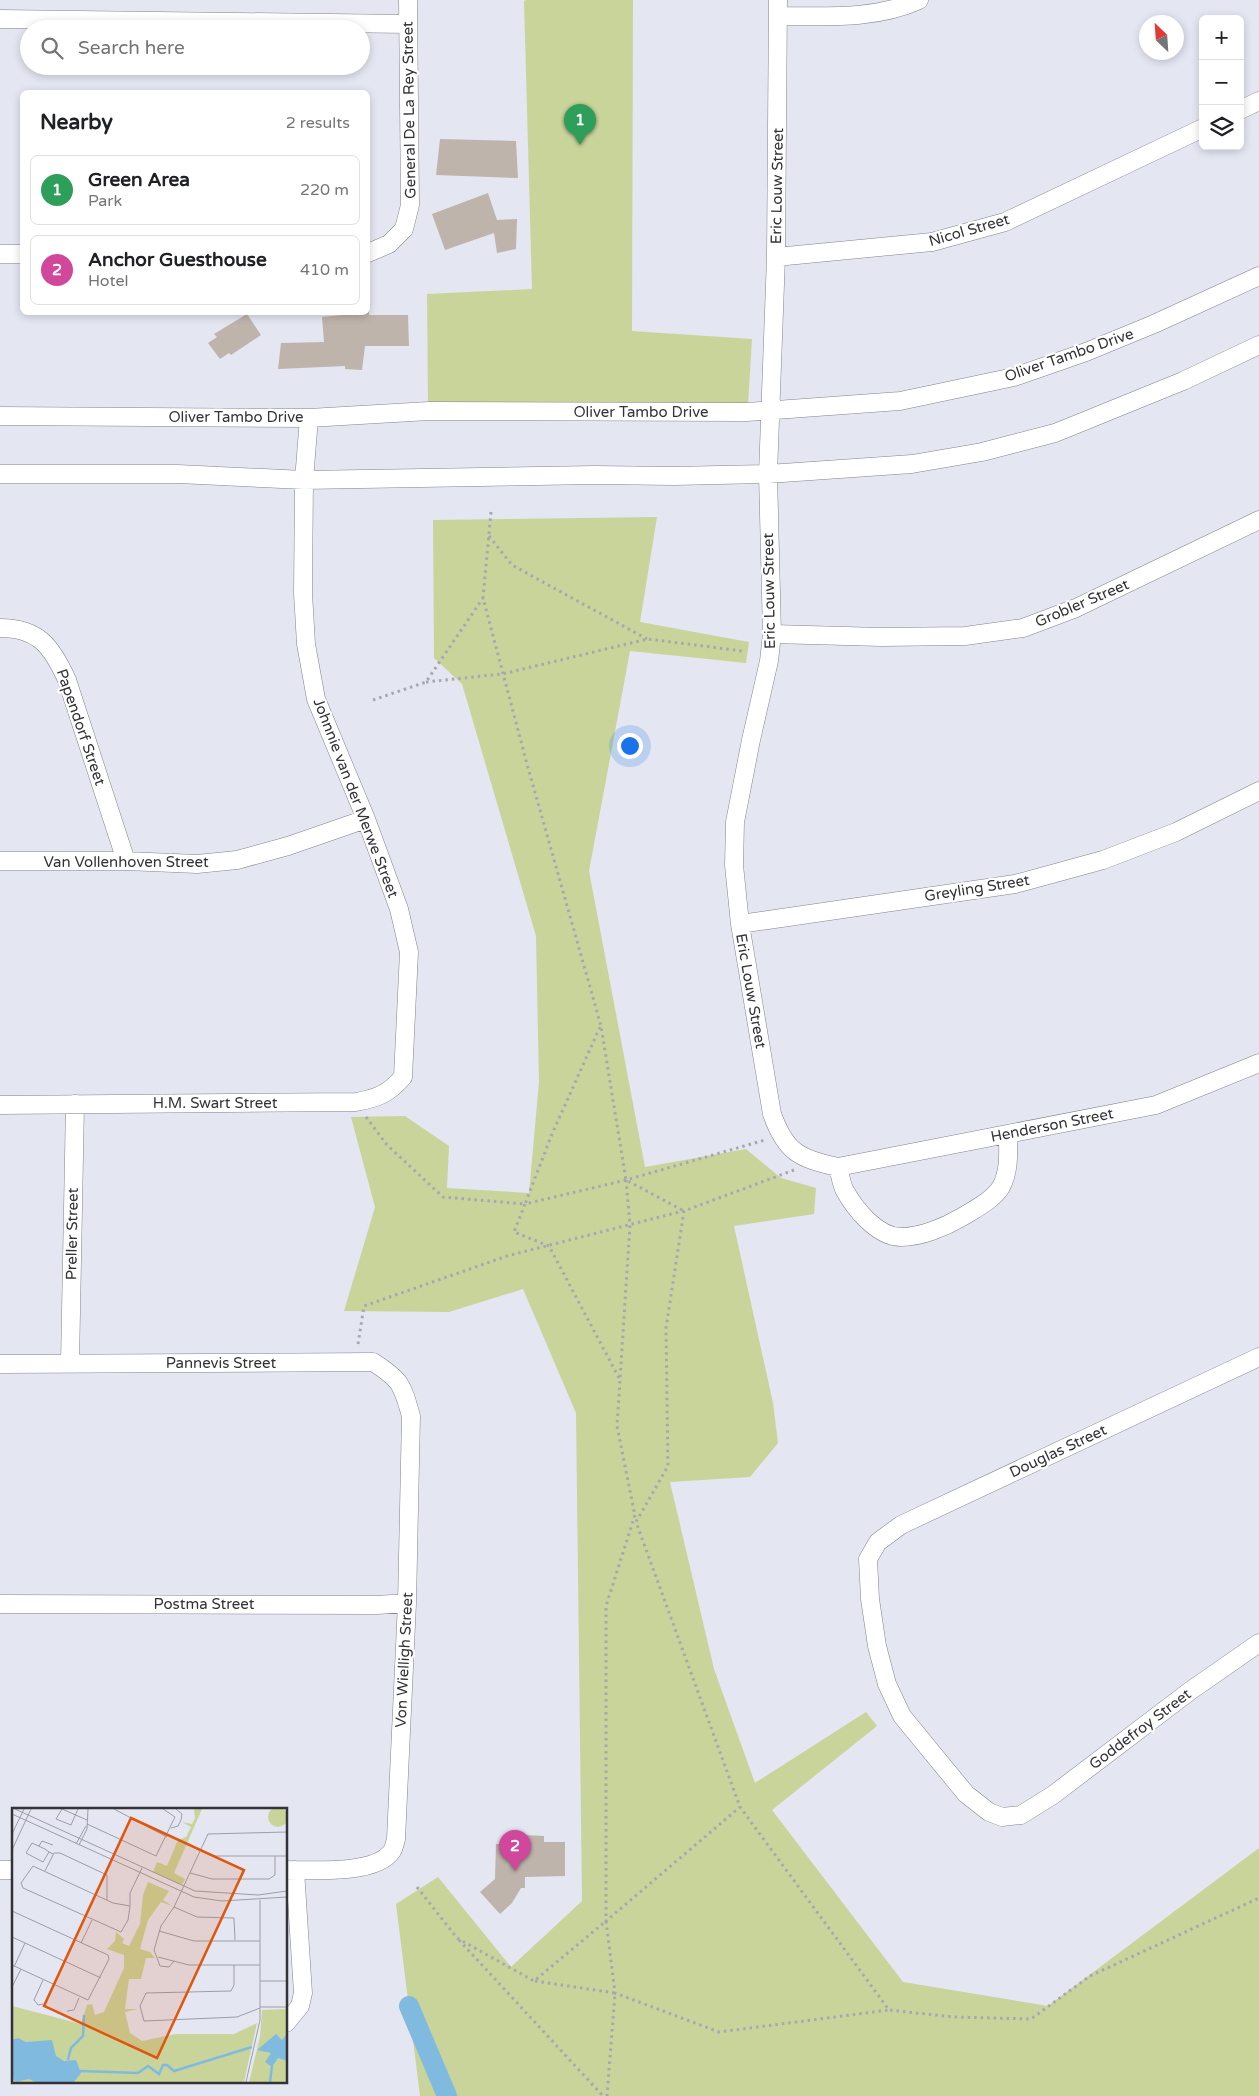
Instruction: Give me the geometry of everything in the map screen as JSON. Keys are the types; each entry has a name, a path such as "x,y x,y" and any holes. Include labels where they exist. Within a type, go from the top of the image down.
{"street":[{"name":"General De La Rey Street","path":"370,252 389,244 404,229 410,205 408,0"},
{"path":"778,8 867,15 919,0"},
{"name":"Eric Louw Street","path":"778,8 776,257 768,474 772,634 769,662 735,822 734,865 740,924 772,1114 780,1136 797,1154 817,1162 838,1167"},
{"path":"0,19 82,20"},
{"path":"370,24 408,24"},
{"path":"1244,108 1259,101"},
{"name":"Nicol Street","path":"776,257 932,242 1005,222 1199,130"},
{"path":"0,254 20,254"},
{"name":"Oliver Tambo Drive","path":"0,416 309,418 429,411 771,411 900,401 1014,377 1086,352 1154,324 1259,276"},
{"path":"0,474 178,474 304,480 595,475 674,476 768,474 912,464 991,450 1054,433 1183,381 1259,344"},
{"name":"Johnnie van der Merwe Street","path":"309,418 304,480 302,593 306,644 316,699 366,818 399,909 409,952 405,1058"},
{"name":"Grobler Street","path":"772,634 882,637 965,636 1023,628 1076,608 1259,520"},
{"name":"Papendorf Street","path":"0,628 15,628 27,631 40,639 56,656 67,680 126,861"},
{"name":"Greyling Street","path":"740,924 1015,884 1103,860 1176,832 1259,791"},
{"name":"Van Vollenhoven Street","path":"0,861 126,861 197,864 237,860 288,846 366,818"},
{"name":"H.M. Swart Street","path":"0,1104 356,1102 375,1099 391,1091 403,1077 405,1058"},
{"name":"Henderson Street","path":"838,1167 1156,1105 1259,1063"},
{"name":"Preller Street","path":"70,1364 75,1104"},
{"path":"838,1167 844,1189 872,1224 888,1234 900,1237 920,1234 956,1221 984,1204 1001,1188 1007,1171 1008,1134"},
{"name":"Douglas Street","path":"1021,1814 1002,1817 989,1812 966,1794 902,1716 887,1684 877,1646 870,1599 868,1559 878,1542 901,1525 1259,1357"},
{"name":"Pannevis Street","path":"0,1364 373,1362 393,1375 404,1391 411,1416"},
{"name":"Von Wielligh Street","path":"291,1870 344,1870 372,1864 386,1858 393,1850 396,1840 408,1603 411,1416"},
{"name":"Postma Street","path":"0,1604 377,1605 408,1603"},
{"name":"Goddefroy Street","path":"1021,1814 1053,1795 1190,1691 1259,1643"},
{"path":"288,2021 300,2006 303,1993 291,1870"}],"path":[{"path":"490,512 483,598 502,674 601,1026 626,1180 630,1225 617,1426 636,1522 740,1807 889,2010"},
{"path":"489,535 512,565 648,639"},
{"path":"426,682 483,598"},
{"path":"374,700 426,682 502,674 648,639 742,651"},
{"path":"601,1026 552,1134 514,1232 549,1246 619,1378"},
{"path":"356,1102 387,1145 443,1197 525,1204 626,1180 780,1136"},
{"path":"355,1362 364,1306 508,1256 684,1211 817,1162"},
{"path":"626,1180 684,1211"},
{"path":"636,1522 668,1466 666,1328 684,1211"},
{"path":"607,2096 615,1993 606,1921 606,1606 635,1515"},
{"path":"534,1981 740,1807"},
{"path":"417,1887 456,1938 603,2096"},
{"path":"456,1938 534,1981 615,1993 719,2032 889,2010 954,2016 1031,2019 1090,1976 1259,1898"}],"green space":[{"path":"633,0 632,331 752,339 748,404 428,402 427,294 532,289 524,1"},
{"path":"657,517 640,622 749,642 746,663 630,651 589,871 645,1167 746,1149 781,1178 816,1188 814,1214 734,1226 773,1403 778,1443 750,1477 670,1482 714,1669 755,1783 866,1712 877,1726 772,1810 903,1982 1048,2006 1259,1848 1259,2096 420,2096 396,1904 438,1877 511,1967 582,1901 576,1413 523,1289 449,1312 344,1311 375,1207 351,1117 405,1116 449,1146 447,1188 529,1193 539,1082 536,936 462,684 434,658 433,520"}],"building":[{"path":"440,139 516,141 518,178 436,175"},
{"path":"488,193 497,220 517,219 516,249 497,253 494,233 445,250 432,214"},
{"path":"248,315 261,335 231,355 229,353 220,359 208,343 217,337 214,334"},
{"path":"342,315 408,315 409,346 365,346 362,370 345,369 345,366 278,369 281,343 324,342 322,317"},
{"path":"525,1835 544,1836 544,1842 565,1842 565,1876 525,1877 525,1888 521,1888 512,1903 500,1914 480,1892 495,1879 496,1844 525,1844"}],"waterway":[{"path":"409,2006 447,2096"}],"place":[{"name":"Green Area","path":"580,145"},
{"name":"Anchor Guesthouse","path":"515,1871"}]}
